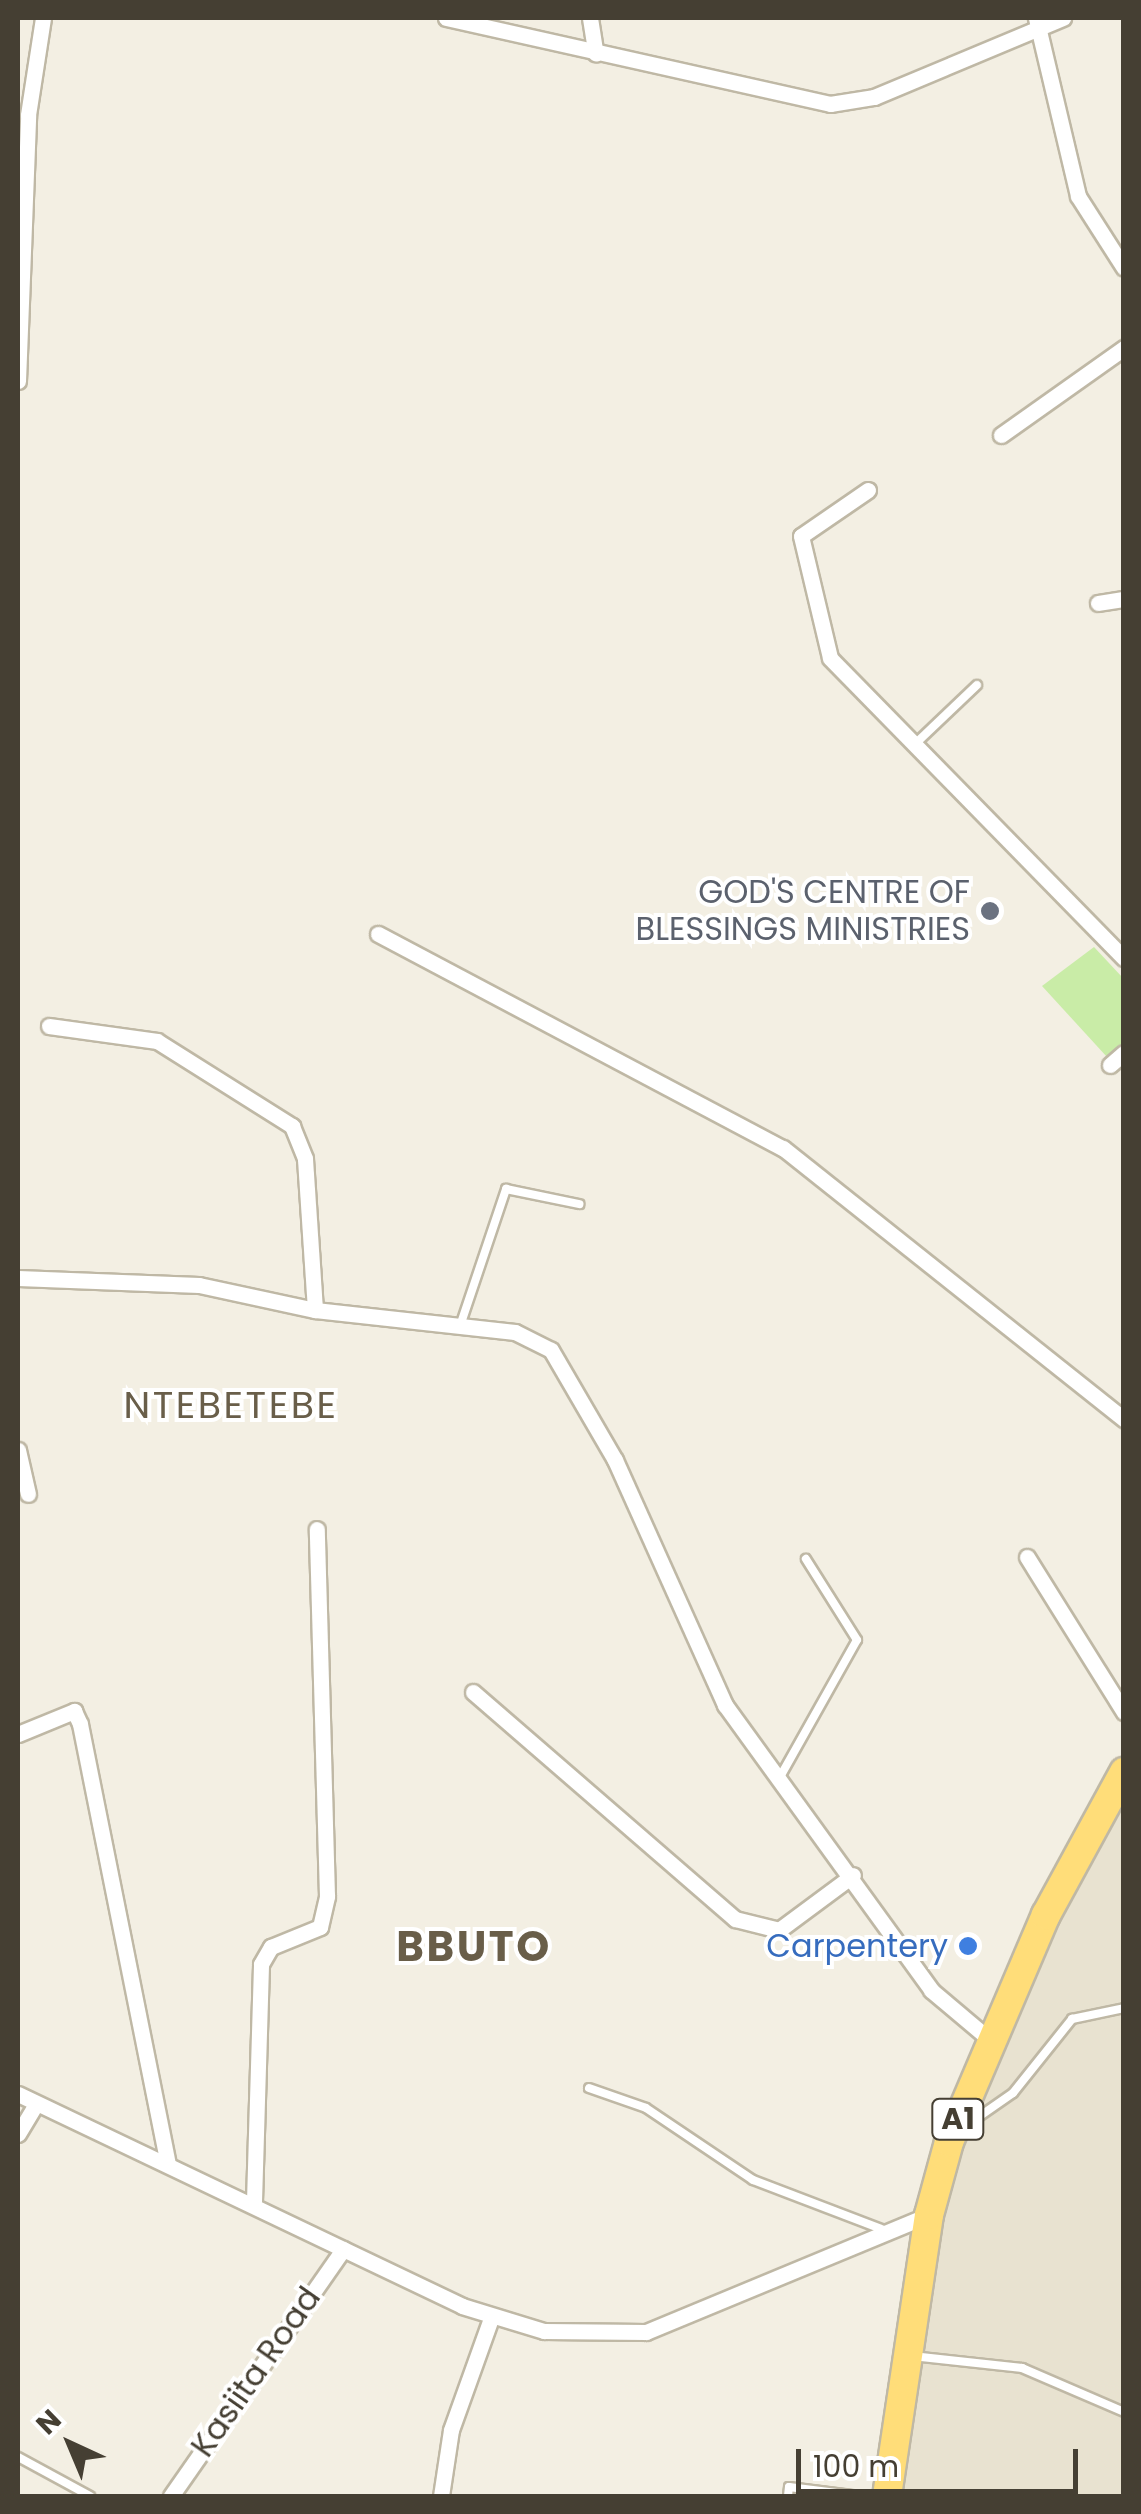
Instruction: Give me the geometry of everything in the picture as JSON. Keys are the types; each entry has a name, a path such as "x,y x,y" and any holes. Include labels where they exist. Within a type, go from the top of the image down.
{"highway":[{"name":"A1","path":"887,2496 929,2215 949,2142 989,2039 1124,1772"}],"street":[{"path":"18,382 28,115 44,18"},
{"path":"446,18 596,54 853,103 1036,24 1063,18"},
{"path":"590,18 596,54"},
{"path":"1036,24 1078,196 1124,268"},
{"path":"1000,434 1124,348"},
{"path":"868,490 808,524 802,545 830,658 1124,958"},
{"path":"1098,603 1124,599"},
{"path":"378,934 783,1148 1120,1408"},
{"path":"49,1026 157,1041 292,1126 305,1159 315,1310"},
{"path":"1110,1065 1124,1052"},
{"path":"18,1278 136,1278 315,1310 538,1339 564,1364 725,1705 853,1875 932,1990 989,2039"},
{"path":"18,1450 28,1494"},
{"path":"254,2201 261,1964 271,1947 320,1926 327,1896 317,1529"},
{"path":"1027,1557 1124,1712"},
{"path":"473,1692 735,1920 779,1930 853,1875"},
{"path":"18,1734 74,1711 80,1724 167,2161"},
{"path":"18,2094 254,2201 344,2249 491,2318 596,2337 646,2332 881,2229 929,2215"},
{"path":"18,2134 36,2104"},
{"name":"Kasiita Road","path":"172,2496 344,2249"},
{"path":"442,2496 451,2430 491,2318"}],"lane":[{"path":"914,745 977,686"},
{"path":"460,1326 506,1188 580,1204"},
{"path":"780,1777 858,1640 806,1559"},
{"path":"949,2142 1013,2093 1072,2019 1124,2008"},
{"path":"589,2088 646,2108 753,2180 881,2229"},
{"path":"907,2355 1022,2368 1124,2412"},
{"path":"18,2457 90,2496"},
{"path":"788,2496 789,2487 860,2496"}],"shaded area":[{"path":"1123,1772 1123,2496 887,2496 929,2215"}],"green space":[{"path":"1094,947 1123,978 1123,1043 1107,1057 1042,986"}],"place":[{"name":"GOD'S CENTRE OF BLESSINGS MINISTRIES","path":"990,911"},
{"name":"Carpentery","path":"968,1946"}],"district":[{"name":"NTEBETEBE","path":"231,1405"},
{"name":"BBUTO","path":"474,1947"}]}
